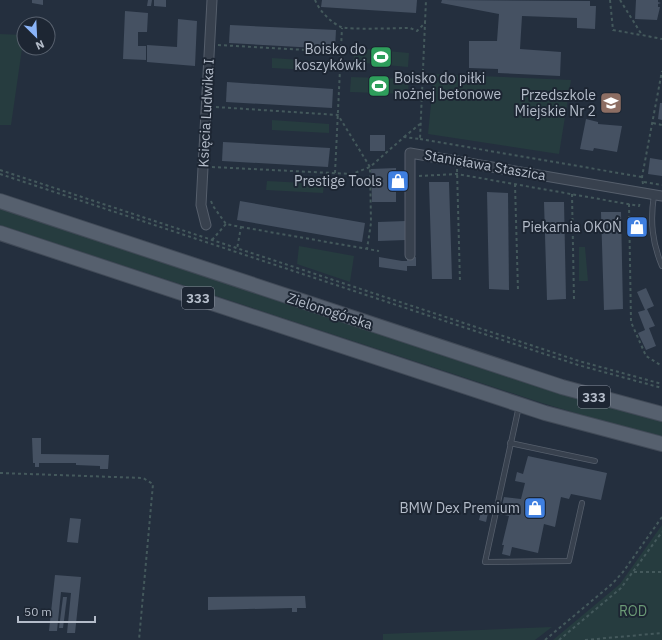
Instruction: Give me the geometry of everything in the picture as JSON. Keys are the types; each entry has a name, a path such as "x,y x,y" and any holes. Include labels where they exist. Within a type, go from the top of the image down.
{"main road":[{"name":"Zielonogórska","path":"0,201 562,387 662,414"},
{"name":"Zielonogórska","path":"0,233 519,404 589,426 662,444"}],"street":[{"name":"Księcia Ludwika I","path":"206,225 201,205 212,0"},
{"name":"Stanisława Staszica","path":"410,255 410,153 458,160 658,196"}],"lane":[{"path":"658,196 651,218 654,246 662,266"},
{"path":"519,404 485,562 569,561 582,503"},
{"path":"510,443 595,461"}],"path":[{"path":"315,0 317,5 332,22 342,28 410,28 417,31 425,23"},
{"path":"420,139 426,0"},
{"path":"610,0 613,30 662,39"},
{"path":"620,0 642,35"},
{"path":"335,173 342,28"},
{"path":"219,38 218,45 341,52"},
{"path":"642,193 644,182 642,177 662,72"},
{"path":"216,100 216,107 338,115"},
{"path":"338,115 370,167 371,223 367,249"},
{"path":"653,123 662,125"},
{"path":"212,167 352,174 370,167 420,124"},
{"path":"404,137 642,177"},
{"path":"460,146 457,174 460,283"},
{"path":"212,175 213,160"},
{"path":"0,170 578,361 662,384"},
{"path":"0,174 578,365 662,388"},
{"path":"410,177 457,174 639,206"},
{"path":"644,182 662,185"},
{"path":"515,184 518,291"},
{"path":"572,194 574,299"},
{"path":"210,198 213,206 226,224 378,251"},
{"path":"629,204 631,322 646,356 662,366"},
{"path":"212,240 226,224"},
{"path":"238,249 241,227"},
{"path":"0,473 143,478 153,484 139,640"},
{"path":"545,640 612,584 623,572 662,516"},
{"path":"559,640 621,588 662,532"},
{"path":"634,572 662,572"},
{"path":"585,640 662,633"}],"green space":[{"path":"0,34 16,35 16,56 21,56 11,125 0,125"},
{"name":"Boisko do koszykówki","path":"355,48 409,53 408,67 353,62"},
{"path":"272,58 329,62 329,71 272,68"},
{"path":"434,74 571,80 559,154 428,134"},
{"name":"Boisko do piłki nożnej betonowe","path":"351,77 409,79 408,94 350,92"},
{"path":"272,120 329,124 329,133 272,130"},
{"path":"267,181 324,184 323,193 266,190"},
{"path":"0,205 662,419 662,436 616,425 542,403 0,225"},
{"path":"299,246 354,256 350,282 297,264"},
{"path":"579,247 585,247 588,281 579,281"},
{"name":"ROD","path":"662,525 662,640 553,640 620,584"},
{"path":"552,627 535,640 383,640 383,634"}],"building":[{"path":"32,0 43,0 43,5 32,3"},
{"path":"148,0 152,0 151,6 147,6"},
{"path":"154,0 166,0 166,7 154,6"},
{"path":"322,0 417,0 416,13 321,7"},
{"path":"442,0 590,1 590,6 596,6 595,29 577,28 577,18 522,16 520,49 561,52 560,76 498,73 498,69 469,68 469,41 497,41 499,14 441,3"},
{"path":"636,0 658,0 658,2 661,3 658,4 658,7 660,7 657,20 635,19"},
{"path":"125,11 148,13 147,32 138,32 138,46 146,46 146,60 123,59"},
{"path":"178,19 197,21 195,66 147,62 147,45 177,47"},
{"path":"230,25 336,30 335,49 229,43"},
{"path":"227,82 333,89 332,108 226,102"},
{"path":"660,103 662,103 662,120 658,119"},
{"path":"586,119 598,122 598,124 622,126 617,152 594,148 593,151 580,149"},
{"path":"370,135 385,135 385,151 370,151"},
{"path":"223,142 330,148 328,167 222,161"},
{"path":"650,158 662,160 662,176 648,174"},
{"path":"396,168 396,202 372,202 371,169"},
{"path":"429,182 449,182 452,279 432,279"},
{"path":"487,192 508,193 509,290 489,289"},
{"path":"240,201 365,223 362,242 237,220"},
{"path":"544,202 564,202 566,299 547,300"},
{"path":"601,212 621,212 623,309 604,310"},
{"name":"Piekarnia OKOŃ","path":"641,218 641,231 633,232 633,222 637,222 637,220"},
{"path":"406,221 406,240 378,241 378,222"},
{"path":"379,257 407,261 407,258 416,257 416,266 407,266 407,271 379,267"},
{"path":"646,288 654,306 647,309 655,326 649,328 656,346 646,350 638,333 645,330 638,312 645,310 637,292"},
{"path":"32,438 41,438 41,454 109,455 108,469 100,469 100,466 76,465 76,463 39,463 39,467 35,467 35,463 33,463"},
{"name":"BMW Dex Premium","path":"528,456 607,473 601,500 571,494 569,499 561,497 555,527 544,524 538,553 512,547 510,556 502,554 504,545 502,545 509,516 500,514 504,497 521,499 525,483 515,481 517,472 523,474"},
{"path":"481,512 488,513 486,522 479,520"},
{"path":"70,518 81,519 78,543 67,542"},
{"path":"55,575 81,577 75,633 67,633 71,593 61,592 57,631 49,631"},
{"path":"305,596 306,608 297,608 297,612 292,612 292,608 208,610 208,597"},
{"path":"63,597 67,597 63,628 59,628"}],"place":[{"name":"Boisko do koszykówki","path":"381,57"},
{"name":"Boisko do piłki nożnej betonowe","path":"379,86"},
{"name":"Przedszkole Miejskie Nr 2","path":"611,103"},
{"name":"Prestige Tools","path":"398,181"},
{"name":"Piekarnia OKOŃ","path":"637,227"},
{"name":"BMW Dex Premium","path":"535,508"}]}
